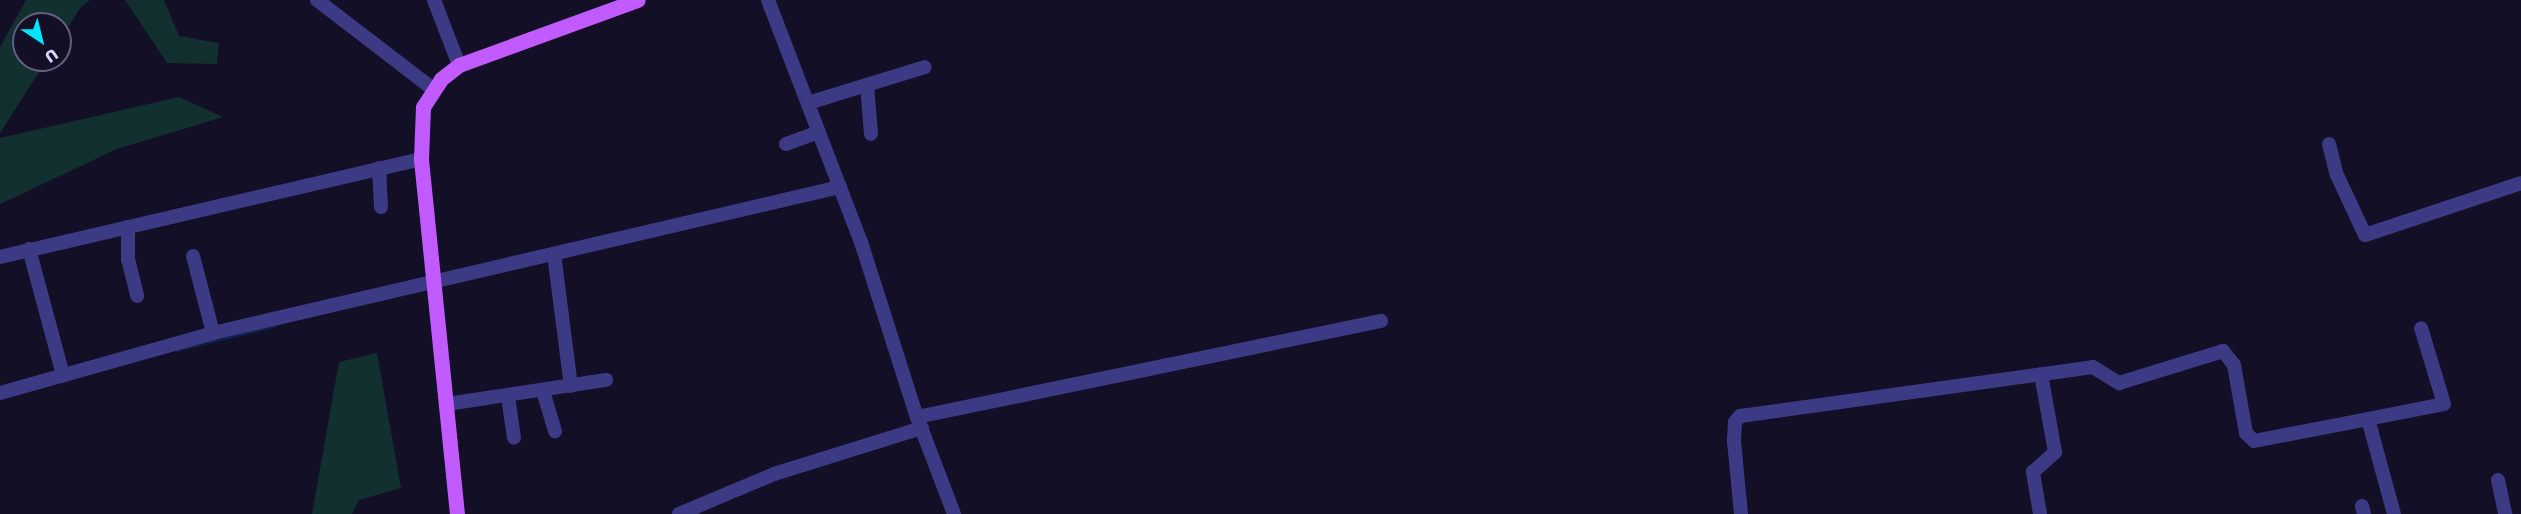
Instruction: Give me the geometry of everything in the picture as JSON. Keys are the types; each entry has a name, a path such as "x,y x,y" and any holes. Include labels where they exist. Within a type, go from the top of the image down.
{"main road":[{"path":"457,514 422,159 423,106 433,89 459,65 638,0"}],"street":[{"path":"317,0 433,89"},
{"path":"434,0 459,65"},
{"path":"768,0 840,187 919,422 954,514"},
{"path":"808,103 925,67"},
{"path":"867,85 871,134"},
{"path":"786,144 819,132"},
{"path":"2329,144 2337,175 2365,235 2521,183"},
{"path":"0,257 422,159"},
{"path":"379,168 381,207"},
{"path":"0,393 213,333 840,187"},
{"path":"128,226 128,259 137,296"},
{"path":"28,249 63,375"},
{"path":"554,254 571,386"},
{"path":"193,256 213,333"},
{"path":"679,514 774,474 919,422 1381,321"},
{"path":"1741,514 1734,441 1734,422 1740,416 2093,367 2119,382 2223,351 2234,366 2249,439 2264,440 2444,404 2421,328"},
{"path":"2040,514 2033,472 2055,452 2041,374"},
{"path":"447,404 606,380"},
{"path":"543,391 555,430"},
{"path":"508,396 514,438"},
{"path":"2368,419 2394,514"},
{"path":"2498,480 2505,514"}],"green space":[{"path":"26,0 90,0 81,7 72,21 72,12 19,12"},
{"path":"125,0 164,0 179,36 219,43 217,64 167,63"},
{"path":"12,25 12,72 39,72 0,133 0,47"},
{"path":"179,97 223,117 117,149 0,204 0,138"},
{"path":"377,353 401,488 359,500 352,514 312,514 339,362"}],"waterway":[{"path":"176,350 274,326"}]}
